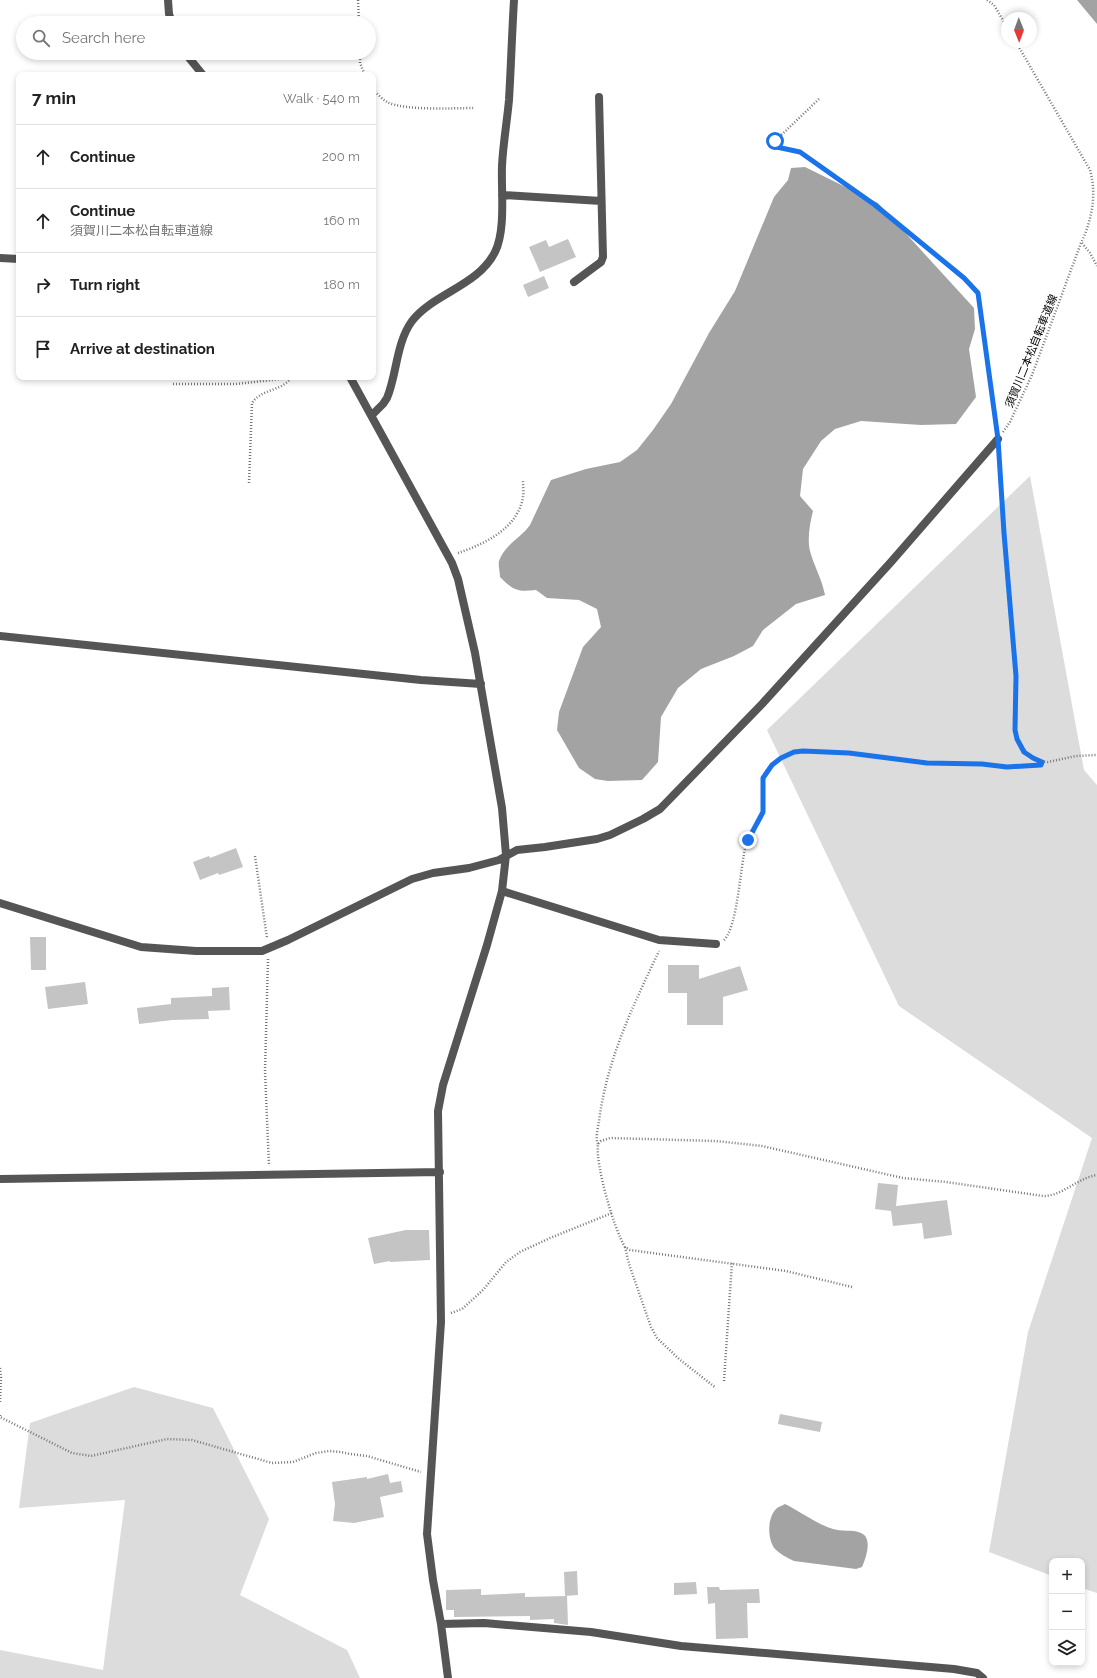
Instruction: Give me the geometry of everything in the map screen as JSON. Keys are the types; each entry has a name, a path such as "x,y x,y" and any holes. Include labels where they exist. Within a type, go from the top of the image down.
{"street":[{"path":"168,0 170,16"},
{"path":"372,415 387,398 402,343 414,320 432,304 481,271 495,253 499,244 502,228 502,167 509,92 514,0"},
{"path":"191,60 201,72"},
{"path":"574,282 601,262 603,257 599,97"},
{"path":"502,195 601,201"},
{"path":"0,258 16,258"},
{"path":"352,380 448,556 458,580 481,684 502,801 506,855 502,891 487,946 440,1096 438,1111 441,1315 427,1534 432,1580 441,1624 448,1678"},
{"path":"0,903 141,947 196,951 250,951 268,949 412,879 433,873 469,868 490,863 499,860 517,850 545,847 610,835 660,809 762,704 891,562 998,439"},
{"path":"0,636 421,680 481,684"},
{"path":"502,891 664,941 716,944"},
{"path":"0,1179 440,1172"},
{"path":"441,1624 484,1623 591,1632 681,1646 954,1669 977,1673 983,1678"}],"path":[{"path":"358,0 359,16"},
{"path":"987,0 994,5 1001,17"},
{"name":"須賀川二本松自転車道線","path":"998,439 1010,422 1032,375 1081,242 1091,222 1096,193 1093,177 1019,48"},
{"path":"360,60 364,72"},
{"path":"376,93 382,99 393,104 422,108 474,108"},
{"path":"819,99 775,141 772,146 800,152 875,205 964,278 978,293 998,439 1004,533 1016,669 1015,730 1017,739 1024,752 1042,762 1076,756 1097,755"},
{"path":"1081,242 1090,253 1097,266"},
{"path":"173,384 236,384 273,380"},
{"path":"249,483 252,403 259,396 284,385 289,380"},
{"path":"448,556 478,547 510,524 519,510 523,497 523,481"},
{"path":"716,944 723,941 727,937 730,930 737,901 746,844 763,812 763,778 772,765 781,758 794,752 816,751 869,755 927,763 1022,767 1041,765 1042,762"},
{"path":"255,856 268,949 265,1072 269,1174"},
{"path":"664,941 642,988 609,1070 602,1097 597,1136 599,1168 612,1213 625,1247 629,1264 651,1328 658,1338 679,1359 716,1388"},
{"path":"598,1144 610,1138 735,1142 762,1146 903,1178 946,1182 1042,1196 1053,1195 1084,1178 1097,1175"},
{"path":"441,1315 462,1309 483,1290 506,1262 520,1252 612,1213"},
{"path":"625,1247 630,1250 732,1262 786,1271 852,1287"},
{"path":"724,1381 732,1262"},
{"path":"0,1368 0,1402"},
{"path":"0,1415 0,1417 72,1453 91,1456 168,1439 192,1440 272,1463 293,1462 316,1453 329,1451 367,1456 430,1475"}],"shaded area":[{"path":"1077,0 1097,0 1097,24"},
{"path":"805,167 878,203 974,308 975,329 969,349 976,397 956,424 921,425 861,421 835,429 821,441 803,469 800,496 813,511 809,531 809,546 825,595 796,604 763,630 753,646 734,656 701,669 678,688 661,717 658,762 642,780 608,781 595,779 579,768 557,730 559,712 583,647 601,627 597,609 579,600 547,598 536,590 524,591 516,589 508,585 500,577 499,561 505,550 530,525 551,480 586,469 620,462 637,450 653,430 671,404 709,333 735,291 774,197 788,180 791,168"},
{"path":"1030,476 1084,770 1097,785 1097,1593 1085,1589 1085,1558 1049,1558 1049,1575 989,1552 1028,1332 1092,1138 899,1006 767,730"},
{"path":"134,1387 213,1408 269,1519 240,1595 347,1650 360,1678 0,1678 0,1650 103,1670 125,1500 19,1508 30,1423"},
{"path":"785,1504 827,1527 836,1530 858,1532 865,1536 867,1539 868,1548 862,1567 856,1569 794,1561 777,1551 772,1545 769,1534 770,1522 771,1517 777,1508"}],"building":[{"path":"568,239 576,257 540,272 529,247 546,240 549,247"},
{"path":"544,276 549,288 528,297 523,285"},
{"path":"236,848 243,867 219,875 218,873 200,880 193,862 209,856 210,858"},
{"path":"30,937 46,937 46,970 31,970"},
{"path":"668,965 699,965 699,979 740,966 748,990 723,997 723,1025 687,1025 687,993 668,993"},
{"path":"85,982 88,1004 48,1009 45,987"},
{"path":"229,987 230,1010 208,1011 209,1019 172,1020 139,1024 137,1008 171,1004 171,998 212,996 212,988"},
{"path":"878,1183 898,1185 896,1206 947,1200 952,1235 924,1239 922,1223 893,1226 891,1211 875,1209"},
{"path":"406,1230 429,1230 430,1260 390,1261 374,1264 368,1238"},
{"path":"780,1414 822,1422 820,1432 778,1424"},
{"path":"388,1474 390,1483 401,1481 403,1492 380,1497 384,1517 354,1523 333,1521 335,1504 332,1482 367,1477 367,1479"},
{"path":"577,1571 578,1595 565,1596 564,1572"},
{"path":"696,1582 697,1594 674,1595 674,1583"},
{"path":"707,1587 719,1587 720,1590 759,1589 760,1603 747,1603 748,1638 716,1639 715,1603 708,1604"},
{"path":"481,1589 481,1595 525,1593 525,1597 567,1596 568,1625 554,1623 554,1619 530,1620 530,1616 454,1617 454,1610 446,1610 446,1590"}],"route":[{"path":"748,840 763,812 763,778 766,772 781,758 794,752 823,751 869,755 927,763 982,764 1007,767 1041,765 1042,762 1024,752 1017,739 1015,730 1016,676 998,439 978,293 964,278 875,205 800,152 772,146 775,141"}]}
